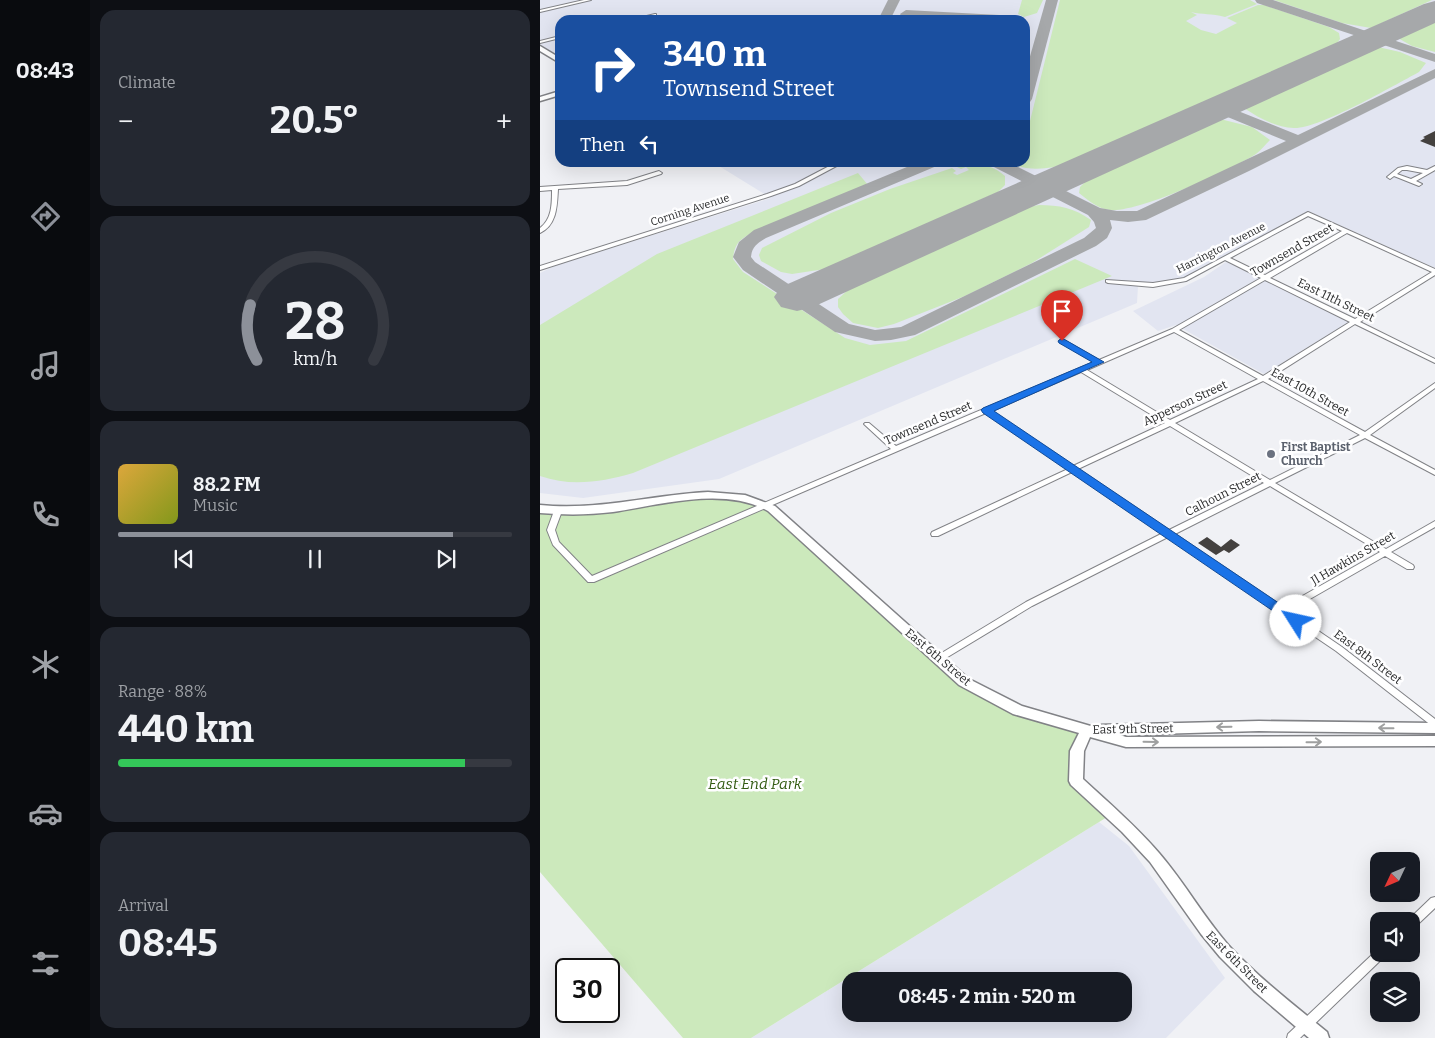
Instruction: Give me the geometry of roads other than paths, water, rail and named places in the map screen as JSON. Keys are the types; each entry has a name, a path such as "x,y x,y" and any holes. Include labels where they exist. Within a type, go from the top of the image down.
{"main road":[{"path":"540,48 555,58"},
{"path":"543,98 555,94"},
{"name":"East 6th Street","path":"540,509 558,511 612,508 708,494 746,499 766,505 783,518 964,682 1018,710 1087,730 1077,751 1076,781 1119,820 1155,858 1205,930 1226,953 1249,976 1321,1038"},
{"name":"East 9th Street","path":"1087,730 1259,726 1435,726"},
{"name":"East 9th Street","path":"1087,730 1126,742 1435,741"}],"street":[{"path":"540,11 589,0"},
{"path":"540,42 555,38"},
{"name":"Corning Avenue","path":"540,268 769,195 802,182 832,167"},
{"path":"1419,184 1412,180 1392,176 1400,170 1407,168 1426,173"},
{"path":"1412,180 1435,168"},
{"path":"540,189 627,182 659,173"},
{"path":"540,231 552,219 555,189"},
{"name":"Harrington Avenue","path":"1108,281 1143,285 1172,283 1186,279 1308,214 1347,232"},
{"path":"1347,232 1435,271"},
{"name":"Townsend Street","path":"558,511 551,530 556,543 591,580 1174,330 1347,232"},
{"name":"East 11th Street","path":"1227,258 1435,361"},
{"name":"Apperson Street","path":"935,534 1263,378 1435,271"},
{"name":"East 10th Street","path":"1174,330 1435,473"},
{"path":"1062,341 1099,362"},
{"path":"1082,370 1410,567"},
{"name":"Calhoun Street","path":"938,659 1029,604 1365,435 1435,385"},
{"name":"East 8th Street","path":"986,410 1366,669 1435,726"},
{"path":"867,424 895,449"},
{"name":"Jl Hawkins Street","path":"1283,611 1435,524"},
{"path":"1420,917 1433,906"},
{"path":"1292,1038 1371,962"}],"place":[{"name":"First Baptist Church","path":"1271,454"}],"park label":[{"name":"East End Park","path":"755,784"}]}
